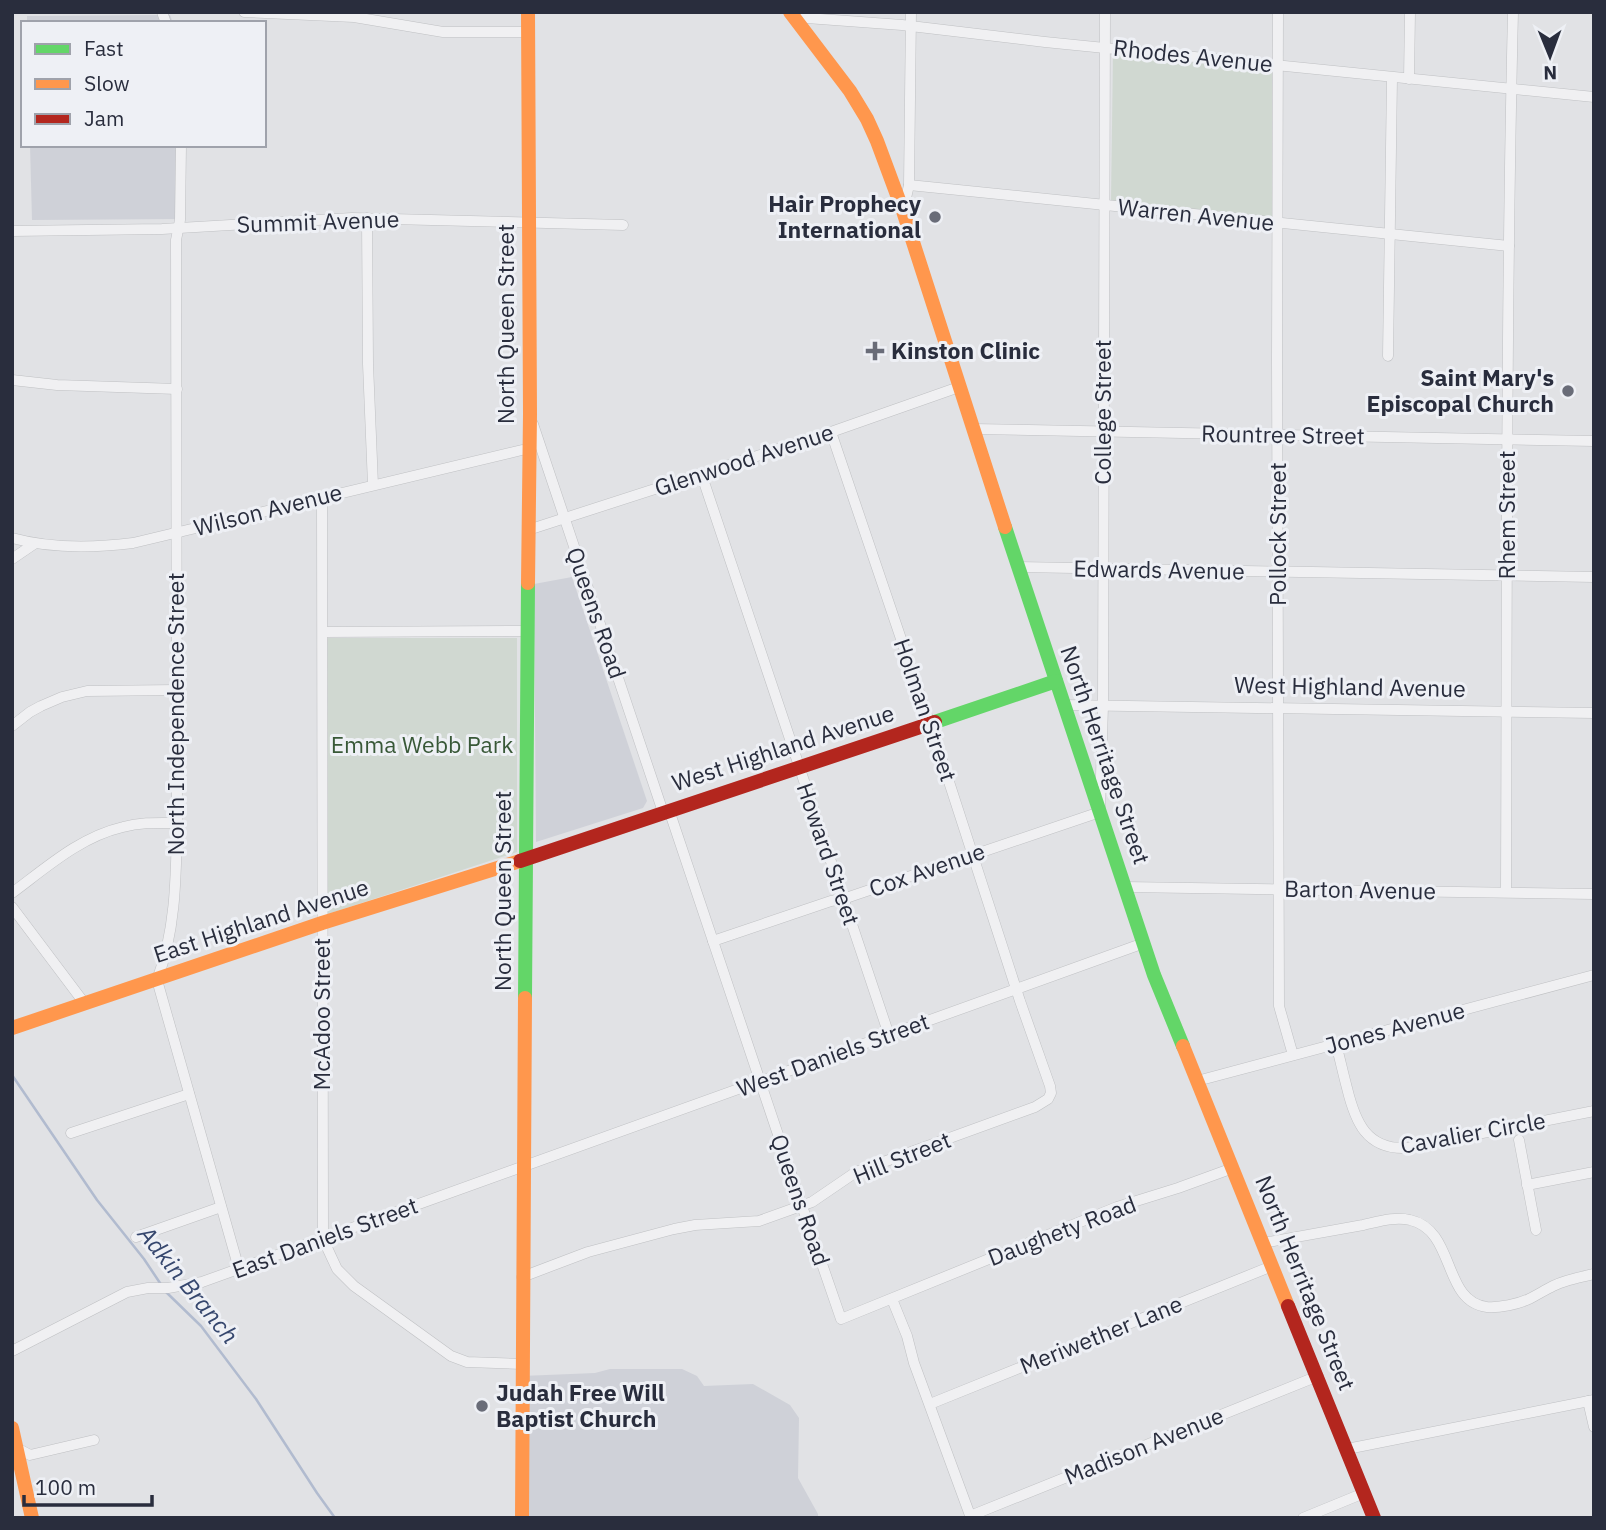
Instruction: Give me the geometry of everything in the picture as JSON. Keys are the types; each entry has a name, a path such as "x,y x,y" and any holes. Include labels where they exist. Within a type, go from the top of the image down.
{"street":[{"path":"244,12 332,14 443,32 528,32"},
{"name":"North Queen Street","path":"522,1518 530,414 528,12"},
{"path":"903,211 909,185 911,12"},
{"name":"College Street","path":"1100,812 1103,705 1105,12"},
{"name":"Pollock Street","path":"1278,12 1279,1006 1293,1055"},
{"path":"1409,79 1410,12"},
{"name":"Rhem Street","path":"1506,892 1507,439 1513,12"},
{"name":"Rhodes Avenue","path":"792,15 1594,97"},
{"name":"North Herritage Street","path":"792,15 867,119 903,211 1154,975 1374,1518"},
{"path":"1388,356 1392,78"},
{"name":"North Independence Street","path":"157,980 168,940 173,907 177,823 176,240 180,220 181,147"},
{"name":"Warren Avenue","path":"909,185 1509,246"},
{"path":"367,218 368,363 373,485"},
{"name":"Summit Avenue","path":"12,231 178,229 367,218 623,225"},
{"path":"12,380 57,385 177,389"},
{"name":"Glenwood Avenue","path":"528,530 831,432 959,387"},
{"name":"Queens Road","path":"530,414 841,1319 892,1299"},
{"name":"Rountree Street","path":"973,429 1594,441"},
{"name":"Holman Street","path":"831,432 1016,988"},
{"name":"Wilson Avenue","path":"12,538 34,544 64,547 133,543 522,450"},
{"name":"Howard Street","path":"701,473 889,1035"},
{"name":"McAdoo Street","path":"323,497 323,1239 337,1269 354,1286 451,1356 467,1362 522,1364"},
{"path":"12,559 34,544"},
{"name":"Edwards Avenue","path":"1018,567 1594,577"},
{"path":"323,632 527,631"},
{"name":"West Highland Avenue","path":"526,859 1056,681"},
{"path":"12,726 41,706 79,692 177,690"},
{"name":"West Highland Avenue","path":"1064,705 1594,713"},
{"name":"Cox Avenue","path":"713,941 1100,812"},
{"path":"12,894 64,853 92,837 125,826 177,823"},
{"name":"East Highland Avenue","path":"12,1028 323,923 526,859"},
{"name":"Barton Avenue","path":"1125,887 1594,894"},
{"path":"12,907 85,1004"},
{"name":"West Daniels Street","path":"523,1167 1144,943"},
{"name":"Jones Avenue","path":"1197,1081 1594,975"},
{"path":"157,980 239,1269"},
{"name":"Hill Street","path":"522,1277 588,1252 674,1229 759,1221 812,1202 856,1172 1035,1107 1048,1099 1051,1086 1016,988"},
{"name":"Cavalier Circle","path":"1336,1044 1359,1125 1373,1140 1390,1147 1407,1148 1594,1111"},
{"path":"71,1133 189,1094"},
{"path":"1519,1140 1536,1230"},
{"name":"East Daniels Street","path":"12,1351 127,1292 202,1282 523,1167"},
{"name":"Daughety Road","path":"892,1299 1117,1206 1233,1168"},
{"path":"1527,1185 1594,1172"},
{"path":"136,1237 221,1207"},
{"path":"1263,1243 1409,1219 1435,1234 1462,1292 1480,1306 1489,1307 1528,1299 1554,1285 1594,1274"},
{"name":"Meriwether Lane","path":"930,1404 1272,1266"},
{"path":"892,1299 971,1517"},
{"name":"Madison Avenue","path":"971,1517 1318,1376"},
{"path":"1347,1449 1591,1401 1594,1427"},
{"path":"12,1428 32,1518"},
{"path":"15,1449 30,1455 94,1440"},
{"path":"1303,1518 1364,1493"}],"shaded area":[{"path":"170,15 172,21 27,21 27,16"},
{"path":"30,147 184,147 182,219 32,220"},
{"path":"572,577 647,801 643,808 536,842 534,584"},
{"path":"610,1369 682,1369 697,1376 704,1386 753,1384 790,1405 799,1418 798,1478 818,1518 522,1518 522,1376 595,1373"}],"green space":[{"path":"1113,54 1272,71 1272,217 1111,201"},
{"name":"Emma Webb Park","path":"326,638 517,638 517,852 328,914"}],"waterway":[{"name":"Adkin Branch","path":"12,1075 97,1200 162,1286"},
{"name":"Adkin Branch","path":"166,1292 201,1326 256,1399 335,1518"}],"traffic: fast":[{"path":"1005,527 1154,975 1183,1046"},
{"path":"525,998 528,583"},
{"path":"935,722 1056,681"}],"traffic: slow":[{"path":"528,12 528,583"},
{"path":"790,12 850,91 877,141 903,211 1005,527"},
{"path":"12,1028 322,923 520,861"},
{"path":"522,1518 525,998"},
{"path":"1183,1046 1288,1306"},
{"path":"12,1428 32,1518"}],"traffic: jam":[{"path":"520,861 935,722"},
{"path":"1288,1306 1374,1518"}],"place":[{"name":"Hair Prophecy International","path":"935,217"},
{"name":"Kinston Clinic","path":"875,351"},
{"name":"Saint Mary's Episcopal Church","path":"1568,391"},
{"name":"Judah Free Will Baptist Church","path":"482,1406"}]}
